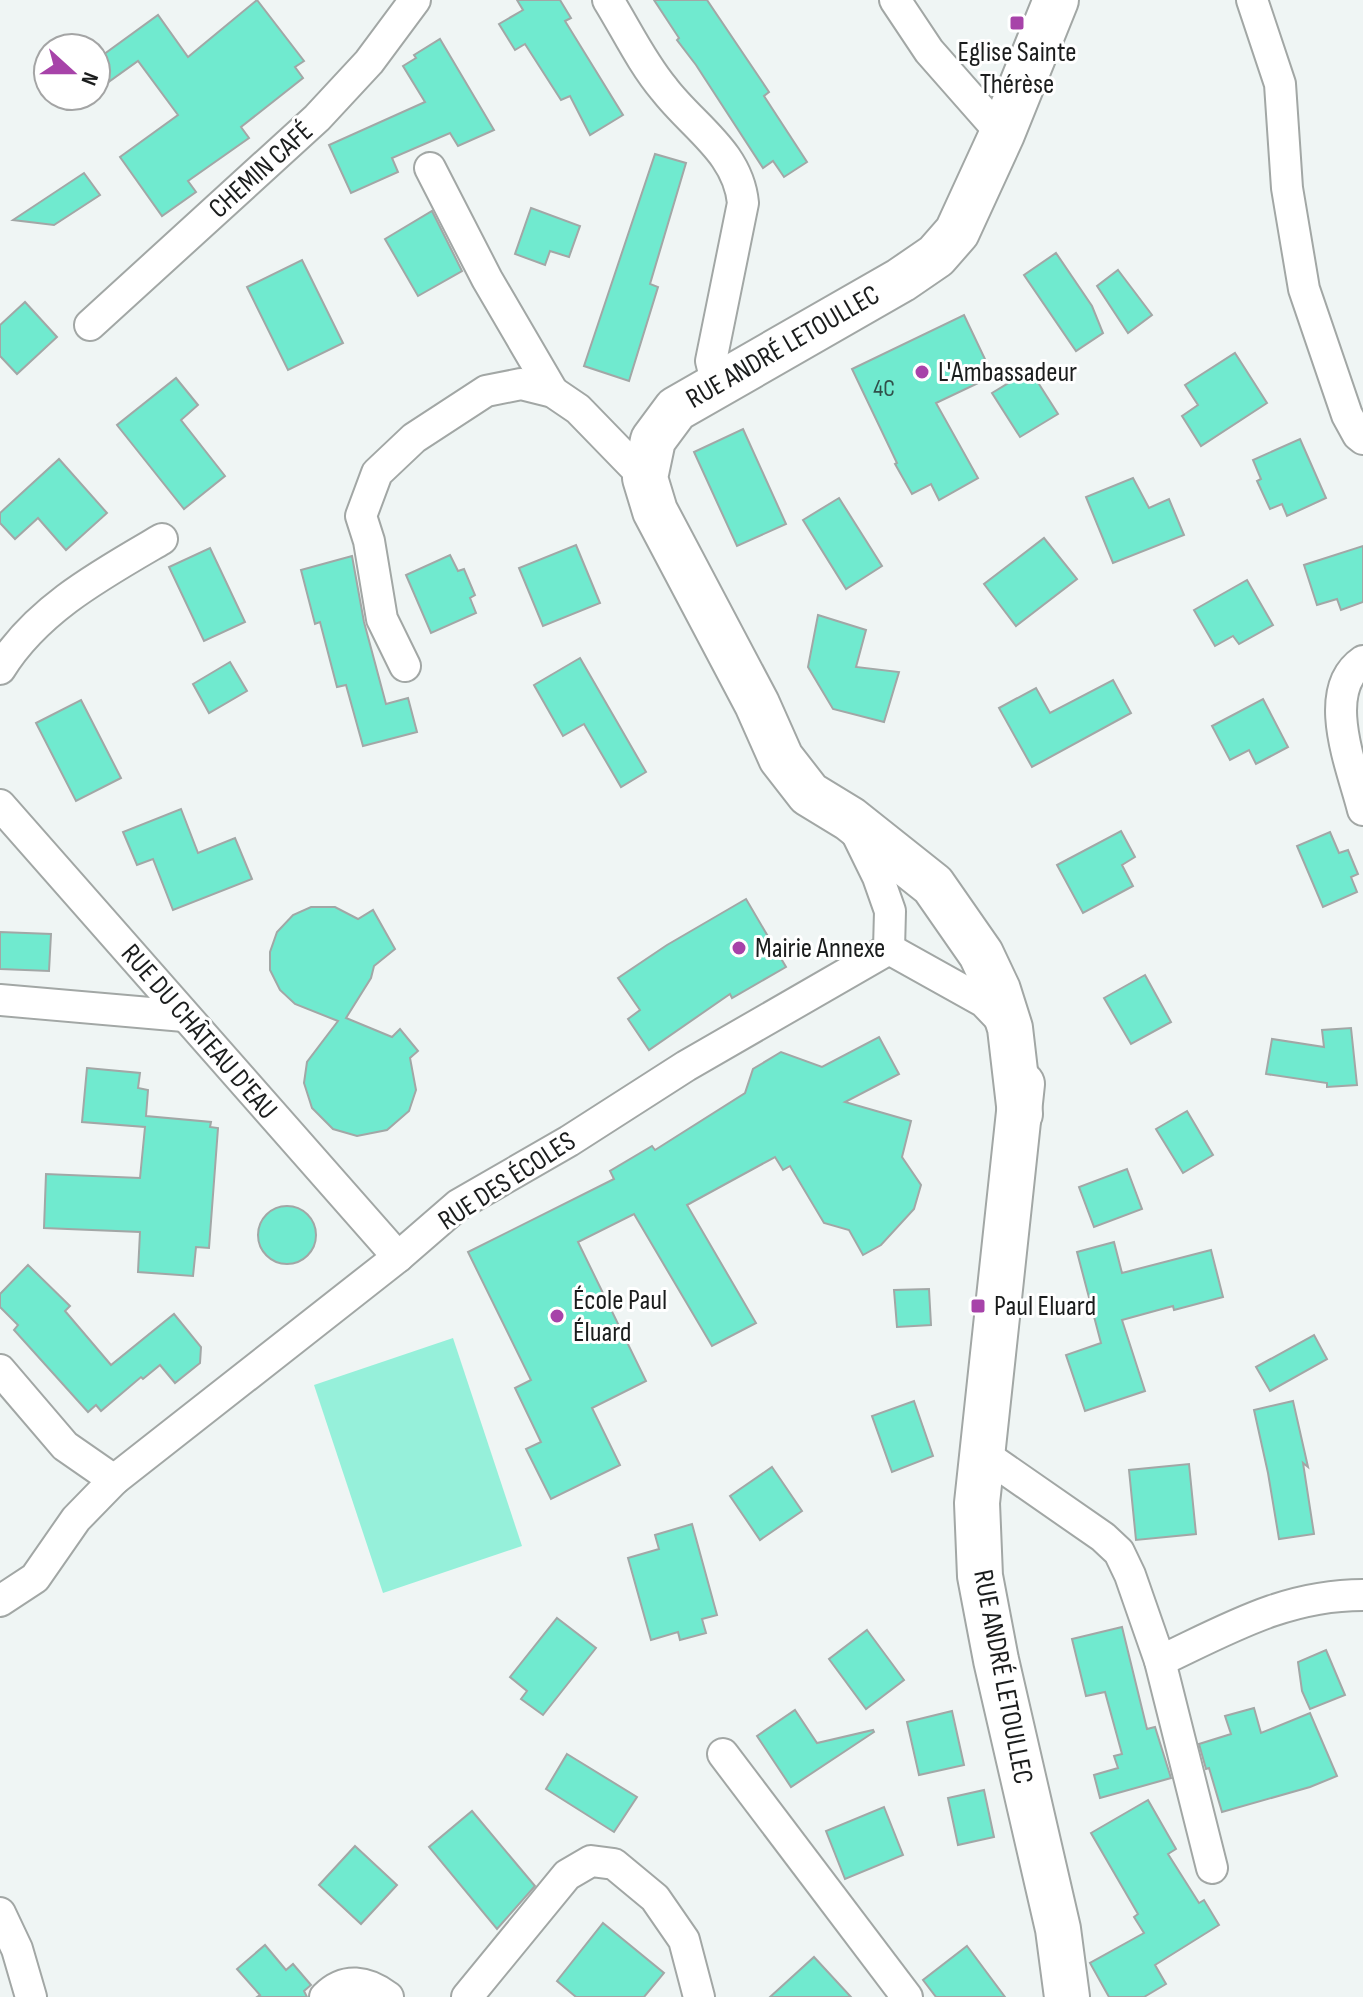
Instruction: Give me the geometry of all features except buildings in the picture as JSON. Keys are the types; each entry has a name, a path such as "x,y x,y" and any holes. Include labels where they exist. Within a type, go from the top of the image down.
{"main road":[{"name":"RUE ANDRÉ LETOULLEC","path":"1056,0 1002,134 957,232 936,256 901,280 676,409 653,440 645,478 655,511 757,704 781,758 809,794 850,819 906,837 936,854 951,890 987,943 1018,971 1025,1028 1020,1114 977,1503 980,1576 996,1660 1058,1929 1067,1997"},
{"name":"RUE ANDRÉ LETOULLEC","path":"987,943 1010,1028 1020,1114"}],"street":[{"name":"CHEMIN CAFÉ","path":"90,325 317,118 369,62 415,0"},
{"path":"608,0 663,89 734,167 741,185 743,203 711,361 717,385"},
{"path":"895,0 929,51 1002,134"},
{"path":"1252,0 1280,84 1287,188 1304,289 1347,415 1363,439"},
{"path":"430,168 487,279 553,392"},
{"path":"405,666 382,619 369,541 361,516 377,473 414,438 486,391 521,384 553,392 578,409 645,478"},
{"path":"0,669 14,647 62,603 90,581 162,539"},
{"path":"1363,661 1354,667 1343,686 1340,717 1363,810"},
{"name":"RUE DU CHÂTEAU D'EAU","path":"0,805 398,1257"},
{"path":"850,819 878,877 890,911 889,949 984,1002 1010,1028"},
{"path":"890,911 906,893 951,890"},
{"path":"941,979 987,943"},
{"name":"RUE DES ÉCOLES","path":"0,1601 35,1578 76,1519 114,1480 398,1257 458,1205 569,1141 686,1066 889,949"},
{"path":"0,1000 184,1016"},
{"path":"0,1370 65,1446 114,1480"},
{"path":"982,1453 1103,1537 1119,1552 1160,1661 1212,1868"},
{"path":"1160,1661 1274,1608 1331,1595 1363,1595"},
{"path":"723,1754 907,1997"},
{"path":"467,1997 567,1875 591,1861 614,1864 655,1898 684,1940 699,1997"},
{"path":"0,1913 17,1949 31,1997"},
{"path":"325,1997 345,1984 362,1983 375,1987 388,1997"}],"green space":[{"path":"453,1338 522,1546 383,1593 314,1385"}],"place":[{"name":"Eglise Sainte Thérèse","path":"1017,23"},
{"name":"L'Ambassadeur","path":"922,372"},
{"name":"Mairie Annexe","path":"739,948"},
{"name":"Paul Eluard","path":"978,1306"},
{"name":"École Paul Éluard","path":"557,1316"}]}
